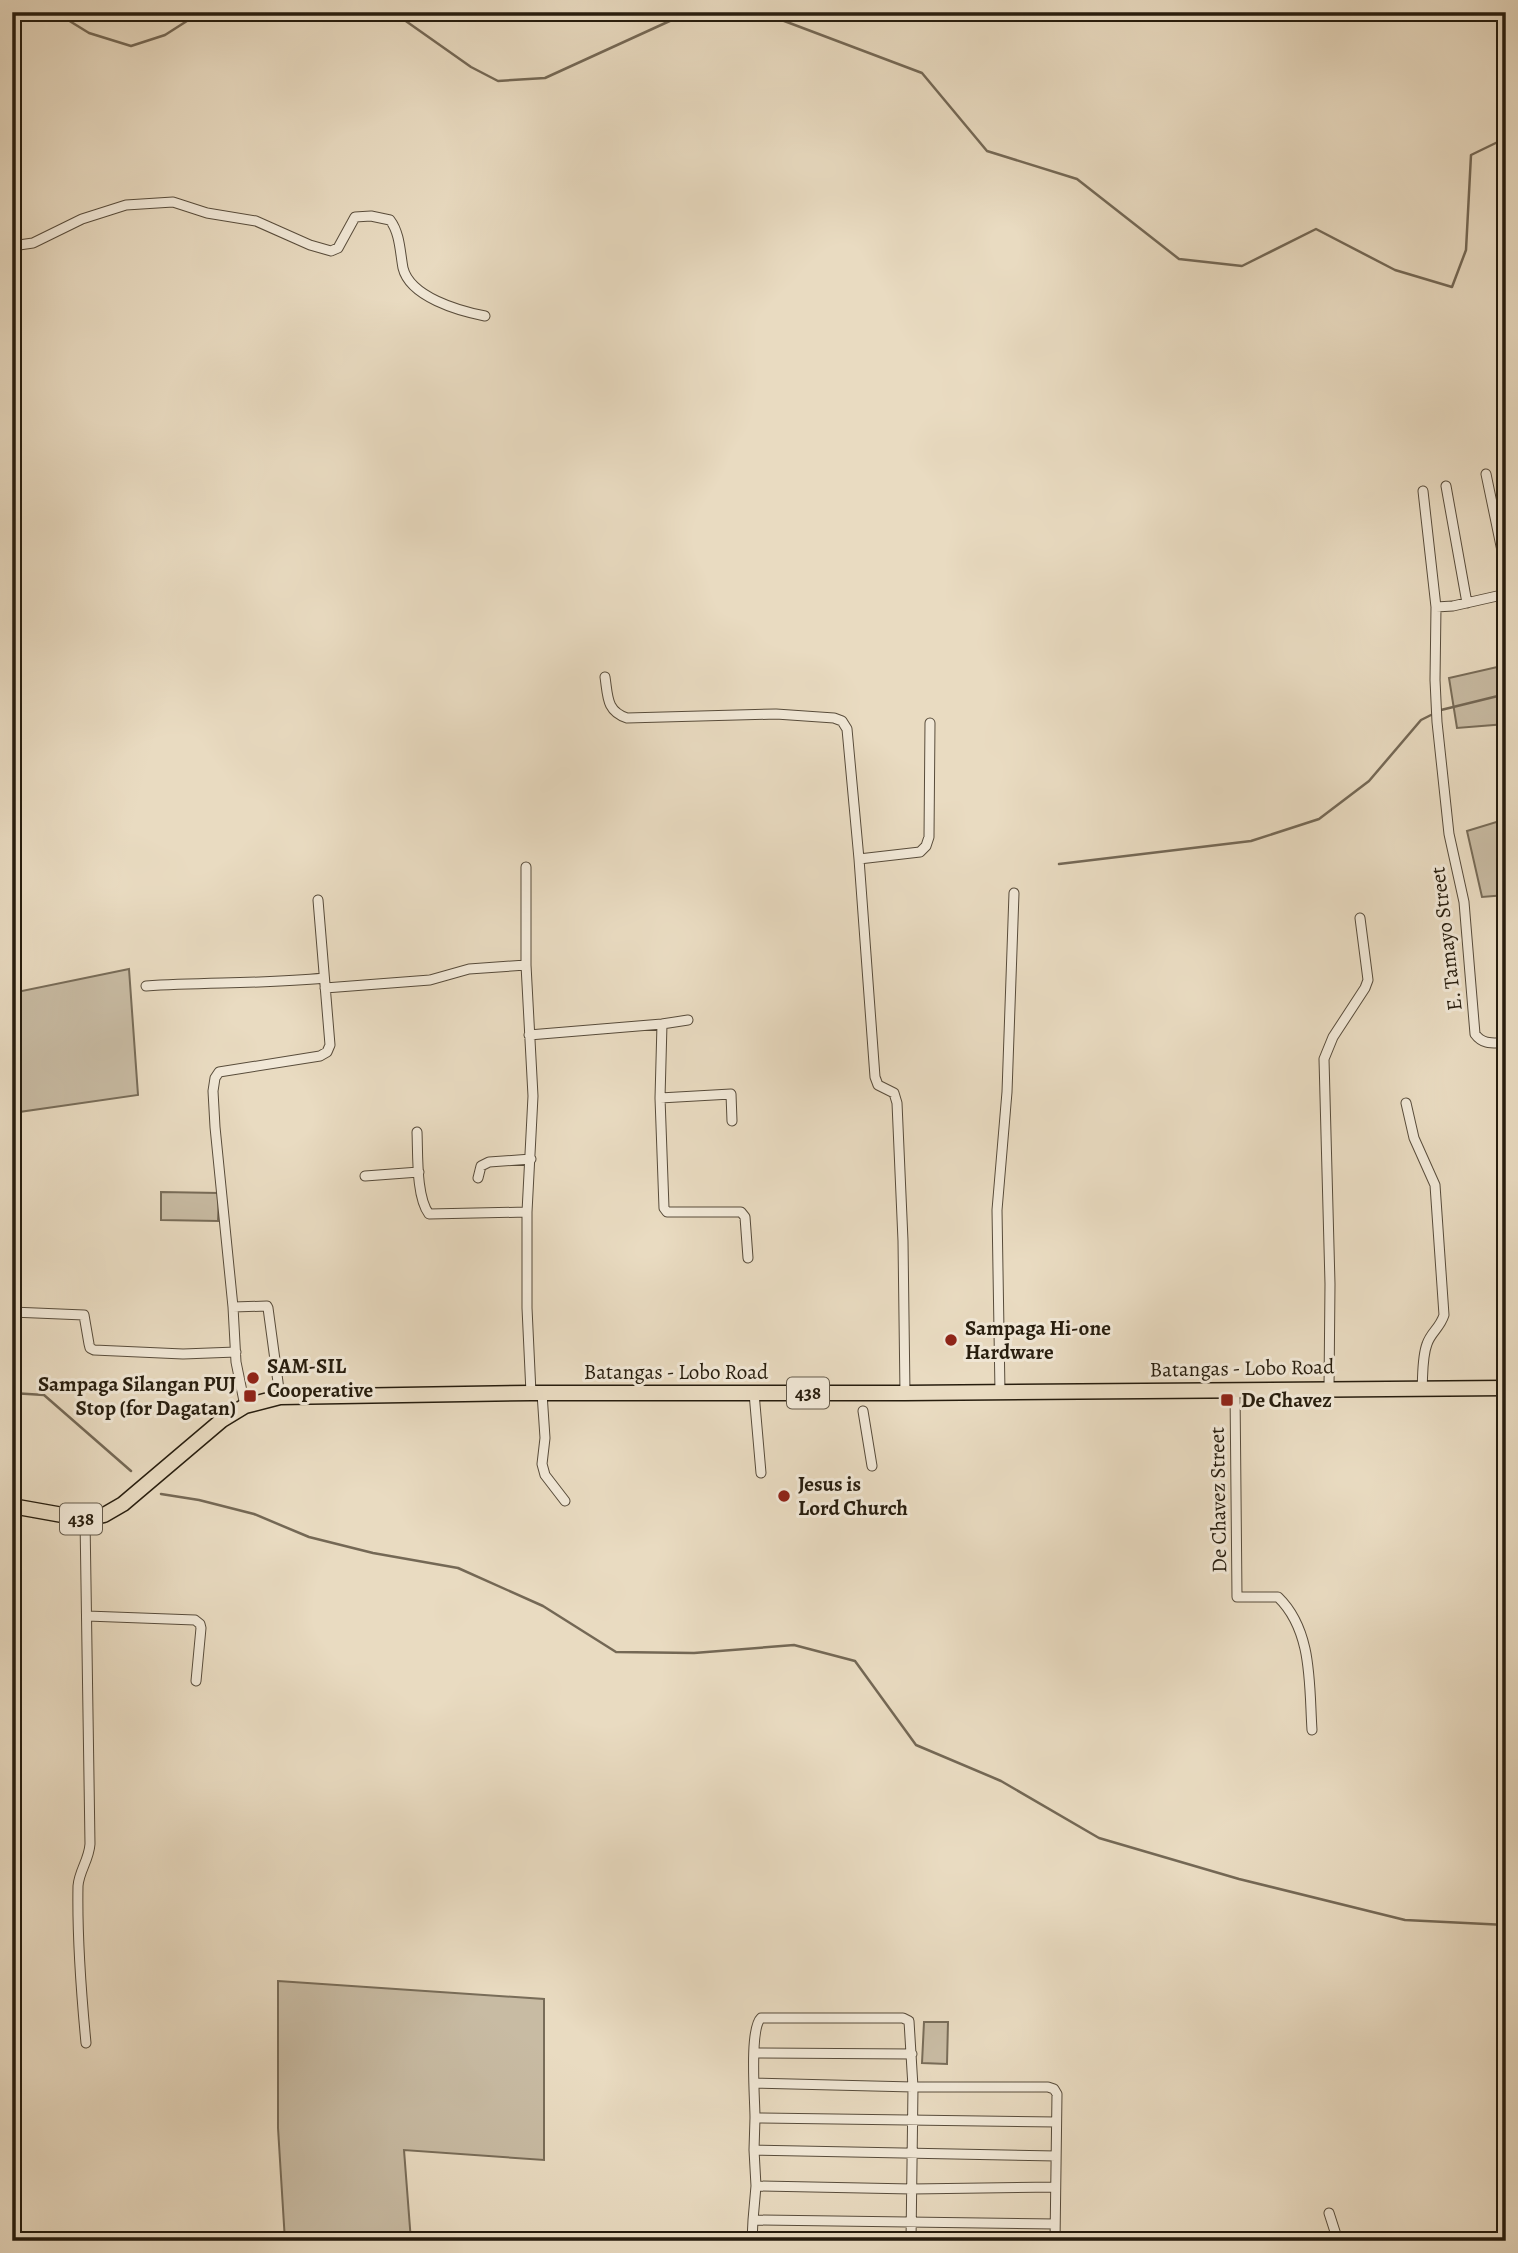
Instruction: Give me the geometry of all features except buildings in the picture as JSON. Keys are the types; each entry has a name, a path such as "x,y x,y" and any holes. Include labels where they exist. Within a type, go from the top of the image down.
{"main road":[{"name":"Batangas - Lobo Road","path":"85,1519 115,1509 222,1420 245,1406 280,1397 754,1393 864,1403 905,1393 1506,1388"},
{"name":"438","path":"12,1506 85,1519"}],"street":[{"path":"12,246 33,243 82,219 126,205 173,202 207,213 256,220 310,245 331,251 338,248 355,217 371,216 390,220 395,226 404,271 410,284 462,312 485,316"},
{"path":"1486,474 1506,570"},
{"path":"1446,486 1467,603"},
{"path":"1423,491 1436,607 1506,594"},
{"name":"E. Tamayo Street","path":"1436,607 1437,722 1449,834 1464,902 1475,1034 1480,1041 1506,1043"},
{"path":"605,677 609,706 617,715 627,718 776,713 834,718 842,721 847,729 875,1077 878,1085 894,1093 897,1103 904,1241 905,1393"},
{"path":"859,859 920,852 926,846 929,837 930,723"},
{"path":"526,867 526,965 533,1096 527,1212 527,1308 545,1438 542,1464 545,1475 565,1501"},
{"path":"1000,1392 997,1210 1007,1092 1014,893"},
{"path":"245,1406 236,1352 213,1091 219,1072 320,1056 327,1052 330,1045 318,900"},
{"path":"1329,1388 1330,1284 1324,1059 1333,1037 1365,988 1367,980 1360,918"},
{"path":"325,988 430,980 469,969 526,965"},
{"path":"146,986 324,978"},
{"path":"529,1035 688,1020"},
{"path":"662,1024 660,1098 664,1208 667,1212 741,1212 745,1217 748,1258"},
{"path":"660,1098 731,1094 732,1121"},
{"path":"1406,1104 1414,1138 1435,1185 1444,1315 1441,1325 1426,1345 1422,1389"},
{"path":"416,1132 424,1204 429,1214 527,1212"},
{"path":"478,1178 479,1168 489,1162 531,1159"},
{"path":"365,1176 419,1172"},
{"path":"233,1307 268,1307 280,1397"},
{"path":"12,1312 84,1315 90,1348 94,1350 183,1354 236,1352"},
{"name":"De Chavez Street","path":"1235,1390 1237,1597 1278,1597 1289,1607 1307,1653 1312,1730"},
{"path":"754,1393 761,1473"},
{"path":"864,1403 872,1466"},
{"path":"85,1519 90,1844 88,1859 78,1882 79,1971 86,2043"},
{"path":"87,1616 195,1620 201,1628 196,1681"},
{"path":"752,2241 755,2186 754,2053 756,2026 761,2018 903,2018 909,2021 914,2087 911,2241"},
{"path":"754,2053 912,2054"},
{"path":"755,2083 1048,2087 1054,2090 1057,2094 1055,2241"},
{"path":"755,2118 1056,2122"},
{"path":"754,2150 1056,2156"},
{"path":"755,2186 912,2189 1055,2187"},
{"path":"1329,2213 1338,2241"},
{"path":"753,2220 1055,2224"}],"shaded area":[{"path":"1506,665 1506,724 1457,728 1449,678"},
{"path":"1506,819 1506,895 1482,897 1467,831"},
{"path":"129,969 138,1095 12,1113 12,993"},
{"path":"161,1192 219,1193 218,1221 161,1220"},
{"path":"278,1981 544,1999 544,2160 404,2150 411,2241 285,2241 278,2128"},
{"path":"924,2022 948,2022 947,2064 922,2063"}],"waterway":[{"path":"55,12 89,33 131,46 165,35 201,12"},
{"path":"393,12 471,67 498,81 545,78 685,14 771,16 922,73 987,151 1077,179 1179,259 1242,266 1316,229 1395,270 1452,287 1466,250 1471,155 1506,138"},
{"path":"1441,710 1506,694"},
{"path":"1059,864 1251,841 1319,819 1369,781 1421,720 1431,715"},
{"path":"12,1393 44,1395 131,1471"},
{"path":"161,1494 199,1500 254,1514 309,1537 373,1553 458,1568 543,1606 616,1652 694,1653 794,1645 855,1661 916,1745 1001,1781 1099,1838 1239,1879 1405,1920 1506,1925"}],"place":[{"name":"Sampaga Hi-one Hardware","path":"951,1340"},
{"name":"SAM-SIL Cooperative","path":"253,1378"},
{"name":"Sampaga Silangan PUJ Stop (for Dagatan)","path":"250,1396"},
{"name":"De Chavez","path":"1227,1400"},
{"name":"Jesus is Lord Church","path":"784,1496"}]}
